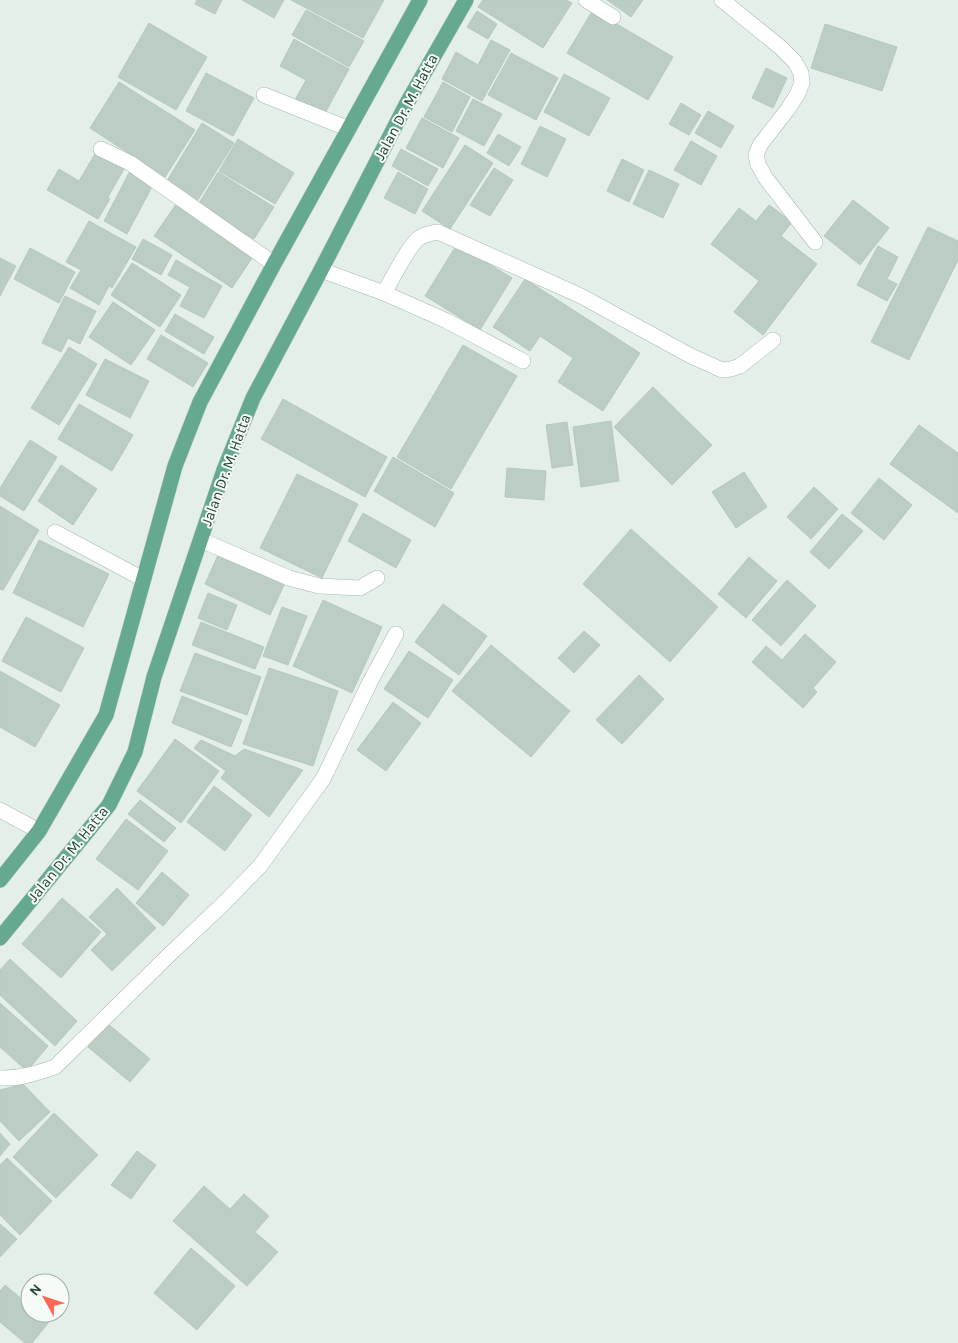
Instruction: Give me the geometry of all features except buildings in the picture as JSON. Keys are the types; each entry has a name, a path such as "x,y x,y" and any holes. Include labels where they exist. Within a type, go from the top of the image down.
{"main road":[{"path":"0,880 39,831 106,715 175,466 200,402 420,0"},
{"name":"Jalan Dr. M. Hatta","path":"0,938 110,805 136,752 154,678 224,470 253,398 407,103 466,0"}],"street":[{"path":"586,0 613,17"},
{"path":"722,0 780,47 795,62 801,73 802,83 797,95 788,110 760,145 756,155 758,164 765,177 815,242"},
{"path":"264,95 349,129"},
{"path":"100,148 130,163 274,264"},
{"path":"384,293 411,246 426,234 438,232 581,296 691,356 722,370 740,366 773,340"},
{"path":"321,270 384,293 447,321 523,361"},
{"path":"54,532 143,579"},
{"path":"200,540 289,578 319,586 360,588 377,578"},
{"path":"0,1078 32,1074 55,1067 260,866 323,779 371,680 396,634"},
{"path":"0,810 39,831"}]}
